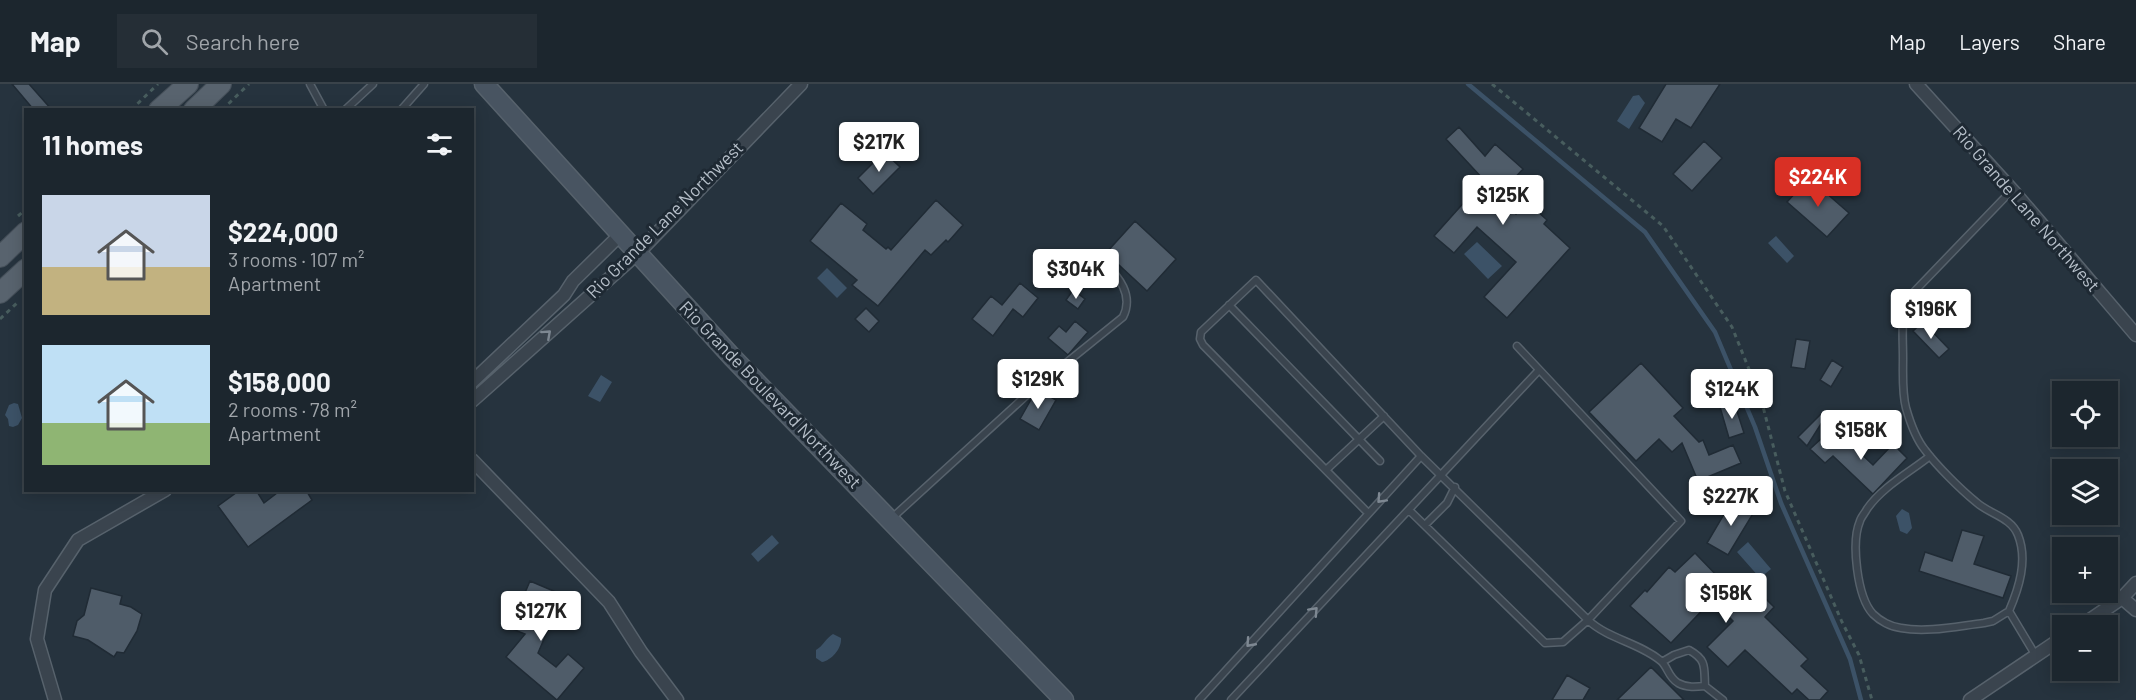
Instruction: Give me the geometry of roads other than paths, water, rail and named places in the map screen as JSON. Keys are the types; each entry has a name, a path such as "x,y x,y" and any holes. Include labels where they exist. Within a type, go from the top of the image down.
{"main road":[{"path":"161,108 188,84"},
{"path":"196,108 221,84"},
{"path":"0,257 24,234"},
{"path":"0,293 24,271"}],"street":[{"name":"Rio Grande Boulevard Northwest","path":"484,84 732,357 1064,700"},
{"name":"Rio Grande Lane Northwest","path":"474,399 638,253 801,84"},
{"name":"Rio Grande Lane Northwest","path":"1916,84 2012,189 2136,335"},
{"name":"Rio Grande Lane Northwest","path":"474,380 564,295 573,281 621,234"},
{"path":"474,462 609,602 641,652 677,700"},
{"path":"55,700 37,639 45,590 78,540 162,492"},
{"path":"2097,615 2122,598 2136,583"},
{"path":"2122,598 2136,610"},
{"path":"1970,700 2052,645"}],"lane":[{"path":"310,84 323,108"},
{"path":"347,108 373,84"},
{"path":"403,108 424,84"},
{"path":"1930,456 1882,493 1869,506 1860,521 1856,548 1857,568 1864,596 1871,612 1879,619 1902,628 1926,628 1993,621 2009,610 2017,590 2022,556 2018,533 2005,520 1978,504 1930,456 1924,450 1916,435 1906,407 1903,378 1903,312 1910,296 2012,189"},
{"path":"890,520 1029,393 1123,317 1129,306 1127,294 1113,271 1103,261"},
{"path":"1368,513 1203,345 1200,339 1201,332 1256,280 1421,456 1587,620 1594,626 1662,662 1668,674 1678,683 1690,687 1705,686 1723,700"},
{"path":"1229,305 1380,461"},
{"path":"517,339 529,350"},
{"path":"1409,510 1545,643 1563,642 1587,620 1681,521 1517,346"},
{"path":"1231,700 1539,370"},
{"path":"1326,470 1384,416"},
{"path":"1199,700 1421,456"},
{"path":"1425,525 1447,503 1455,488"},
{"path":"2009,610 2037,656"},
{"path":"1662,662 1689,650 1700,656 1704,665 1705,686"}],"water":[{"path":"1639,95 1645,103 1629,129 1617,121 1633,96"},
{"path":"1776,236 1794,256 1787,263 1768,243"},
{"path":"1477,242 1502,266 1488,279 1464,254"},
{"path":"827,268 847,288 837,298 817,278"},
{"path":"601,375 612,382 600,402 588,396"},
{"path":"18,404 22,418 18,425 13,427 9,426 5,415 9,405"},
{"path":"1902,509 1909,513 1912,528 1907,534 1900,531 1896,516"},
{"path":"772,535 779,543 758,562 751,554"},
{"path":"1748,542 1771,569 1760,578 1737,552"},
{"path":"833,634 841,638 840,646 833,656 822,662 816,658 816,650"}],"waterway":[{"path":"1468,84 1645,232 1715,332 1755,427 1781,503 1850,659 1861,700"}]}
